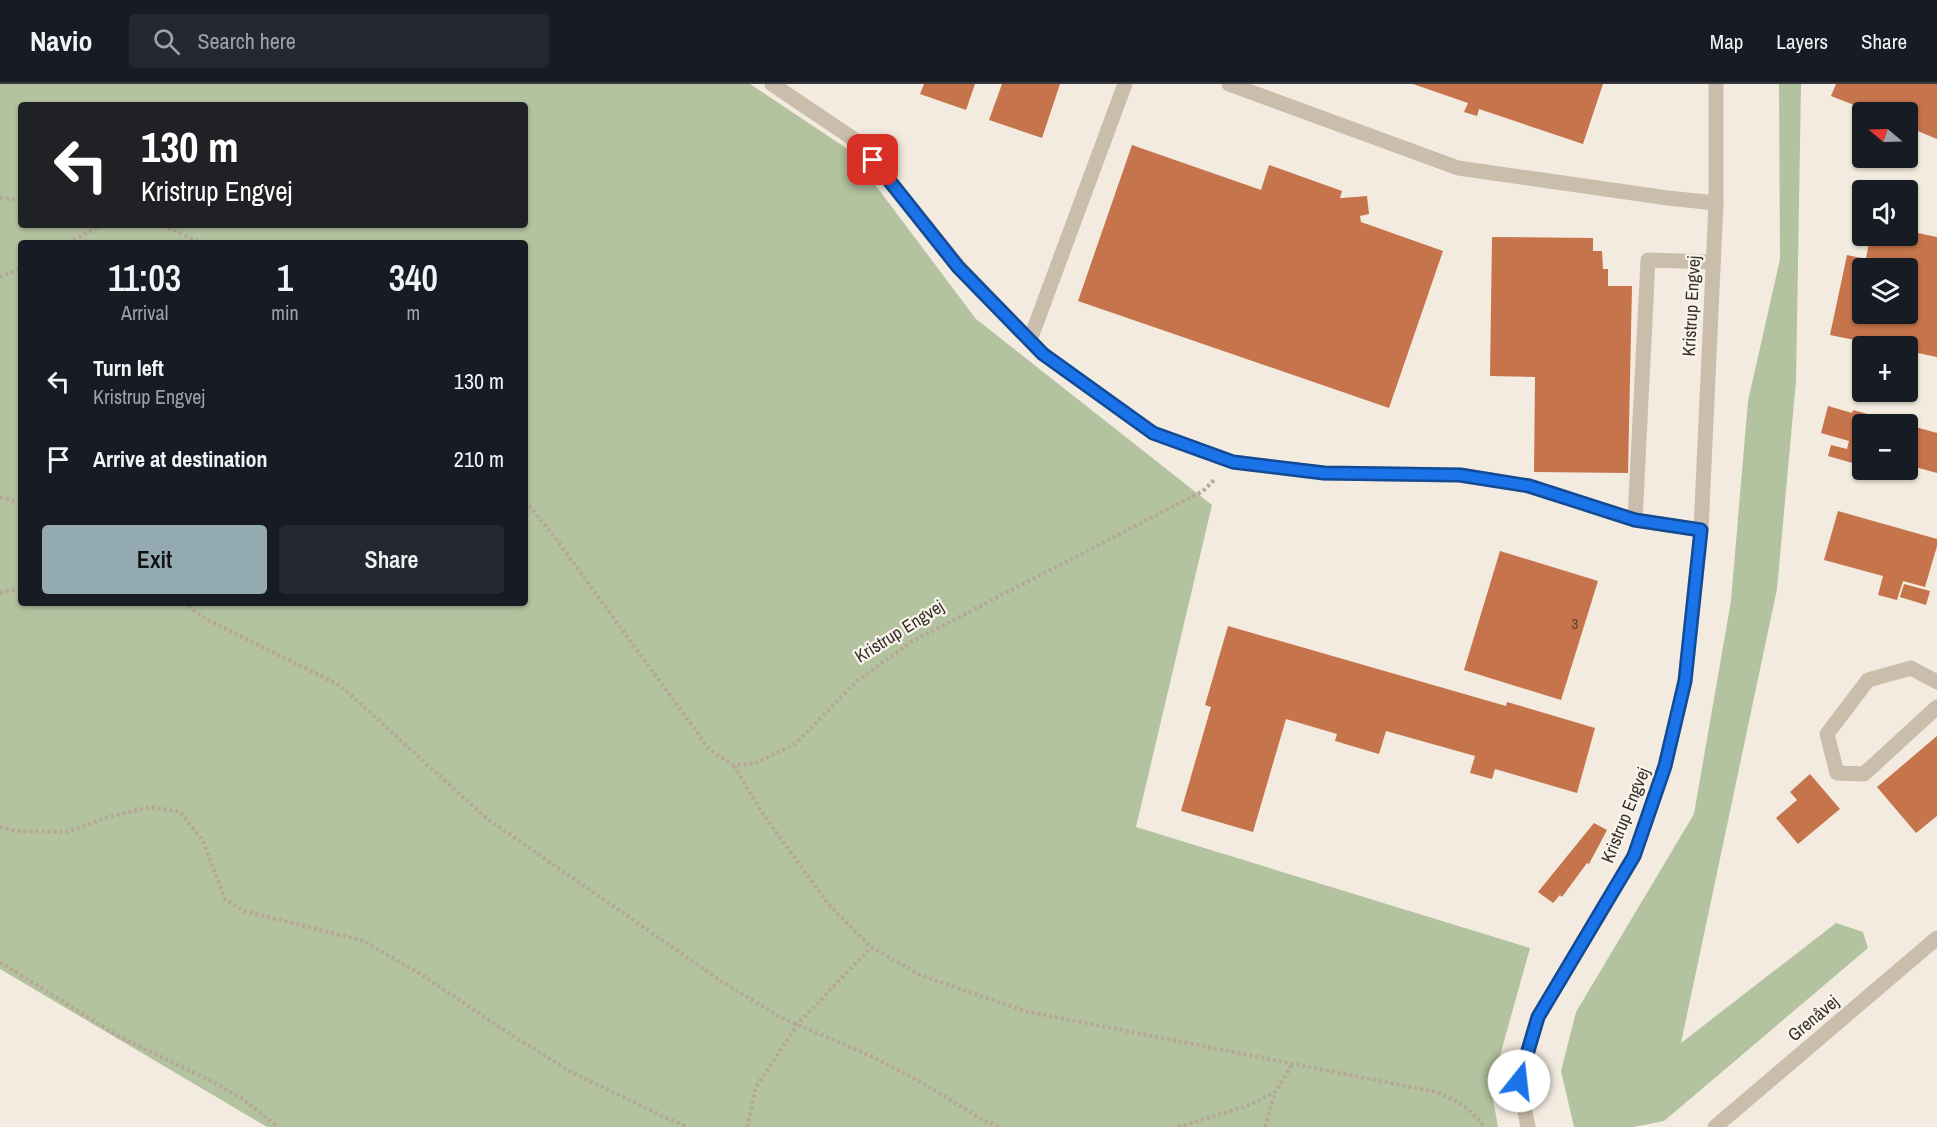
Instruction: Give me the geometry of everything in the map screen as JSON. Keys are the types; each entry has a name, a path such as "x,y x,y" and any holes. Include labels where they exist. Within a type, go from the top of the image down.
{"street":[{"path":"772,84 858,142 958,267 1043,354 1153,433 1233,462 1324,473 1460,475 1529,486 1635,520 1701,530"},
{"path":"1030,340 1125,84"},
{"path":"1229,84 1458,168 1716,203"},
{"name":"Kristrup Engvej","path":"1528,1127 1519,1081 1538,1017 1634,856 1665,766 1685,681 1701,530 1716,203 1716,84"},
{"path":"1635,520 1648,260 1713,262"},
{"path":"1937,682 1911,668 1868,680 1827,734 1837,773 1864,774 1937,707"},
{"name":"Grenåvej","path":"1715,1127 1937,938"}],"path":[{"path":"0,198 18,200"},
{"path":"74,240 96,228"},
{"path":"169,228 195,240"},
{"path":"0,278 18,269"},
{"name":"Kristrup Engvej","path":"734,765 756,763 795,744 858,680 913,641 1203,491 1233,462"},
{"path":"0,497 18,502"},
{"path":"528,505 560,544 710,750 734,765 761,811 829,905 871,947 922,976 1025,1011 1436,1092 1457,1100 1476,1115 1484,1127"},
{"path":"0,592 18,589"},
{"path":"187,606 208,620 341,686 486,818 724,983 782,1018 873,1057 999,1127"},
{"path":"0,827 16,831 67,832 109,817 150,807 180,812 203,842 225,899 244,911 363,941 425,977 573,1073 686,1127"},
{"path":"747,1127 756,1087 797,1025 871,947"},
{"path":"0,962 118,1036 243,1099 278,1127"},
{"path":"1265,1127 1276,1091 1293,1063"},
{"path":"1178,1127 1250,1105 1276,1091"}],"green space":[{"path":"0,84 750,84 849,150 976,319 1212,505 1136,827 1530,948 1491,1088 1498,1127 267,1127 0,969"},
{"path":"1779,84 1801,84 1796,381 1777,589 1681,1043 1836,923 1863,932 1868,948 1664,1121 1633,1127 1574,1127 1561,1071 1576,1012 1694,814 1731,601 1748,401 1780,259"}],"building":[{"path":"924,84 975,84 966,110 920,94"},
{"path":"1002,84 1060,84 1042,138 989,120"},
{"path":"1413,84 1603,84 1583,144 1479,109 1477,116 1464,112 1468,103"},
{"path":"1836,84 1937,84 1937,139 1918,131 1918,102 1852,102 1852,104 1831,96"},
{"path":"1132,145 1261,190 1269,165 1342,191 1340,198 1367,196 1369,214 1360,216 1361,222 1443,251 1389,408 1078,301"},
{"path":"1918,233 1937,237 1937,357 1918,353 1918,336 1852,336 1852,339 1830,335 1847,255 1861,258 1852,258 1852,324 1918,324 1918,258 1866,258 1868,246 1918,246"},
{"path":"1492,237 1593,238 1593,251 1602,251 1603,269 1608,269 1608,286 1632,286 1628,473 1534,472 1535,377 1490,376"},
{"path":"1828,406 1852,413 1853,410 1868,414 1852,414 1852,463 1828,456 1831,445 1847,449 1849,441 1821,433"},
{"path":"1918,428 1937,433 1937,473 1918,468"},
{"path":"1838,511 1937,539 1925,587 1903,581 1897,600 1878,595 1883,576 1824,560"},
{"path":"1500,551 1598,581 1561,700 1464,670"},
{"path":"1904,584 1930,591 1926,605 1900,597"},
{"path":"1228,626 1506,706 1507,702 1595,728 1577,793 1495,769 1492,779 1470,773 1475,756 1386,731 1379,754 1335,741 1337,734 1286,719 1253,832 1181,811 1211,707 1205,705"},
{"path":"1937,736 1937,816 1916,833 1877,787"},
{"path":"1810,774 1840,809 1798,844 1776,818 1797,800 1790,792"},
{"path":"1594,823 1607,830 1589,864 1587,863 1562,897 1560,895 1553,903 1538,892"}],"route":[{"path":"873,160 958,267 1043,354 1153,433 1233,462 1324,473 1460,475 1529,486 1635,520 1701,530 1685,681 1665,766 1634,856 1538,1017 1519,1081"}]}
